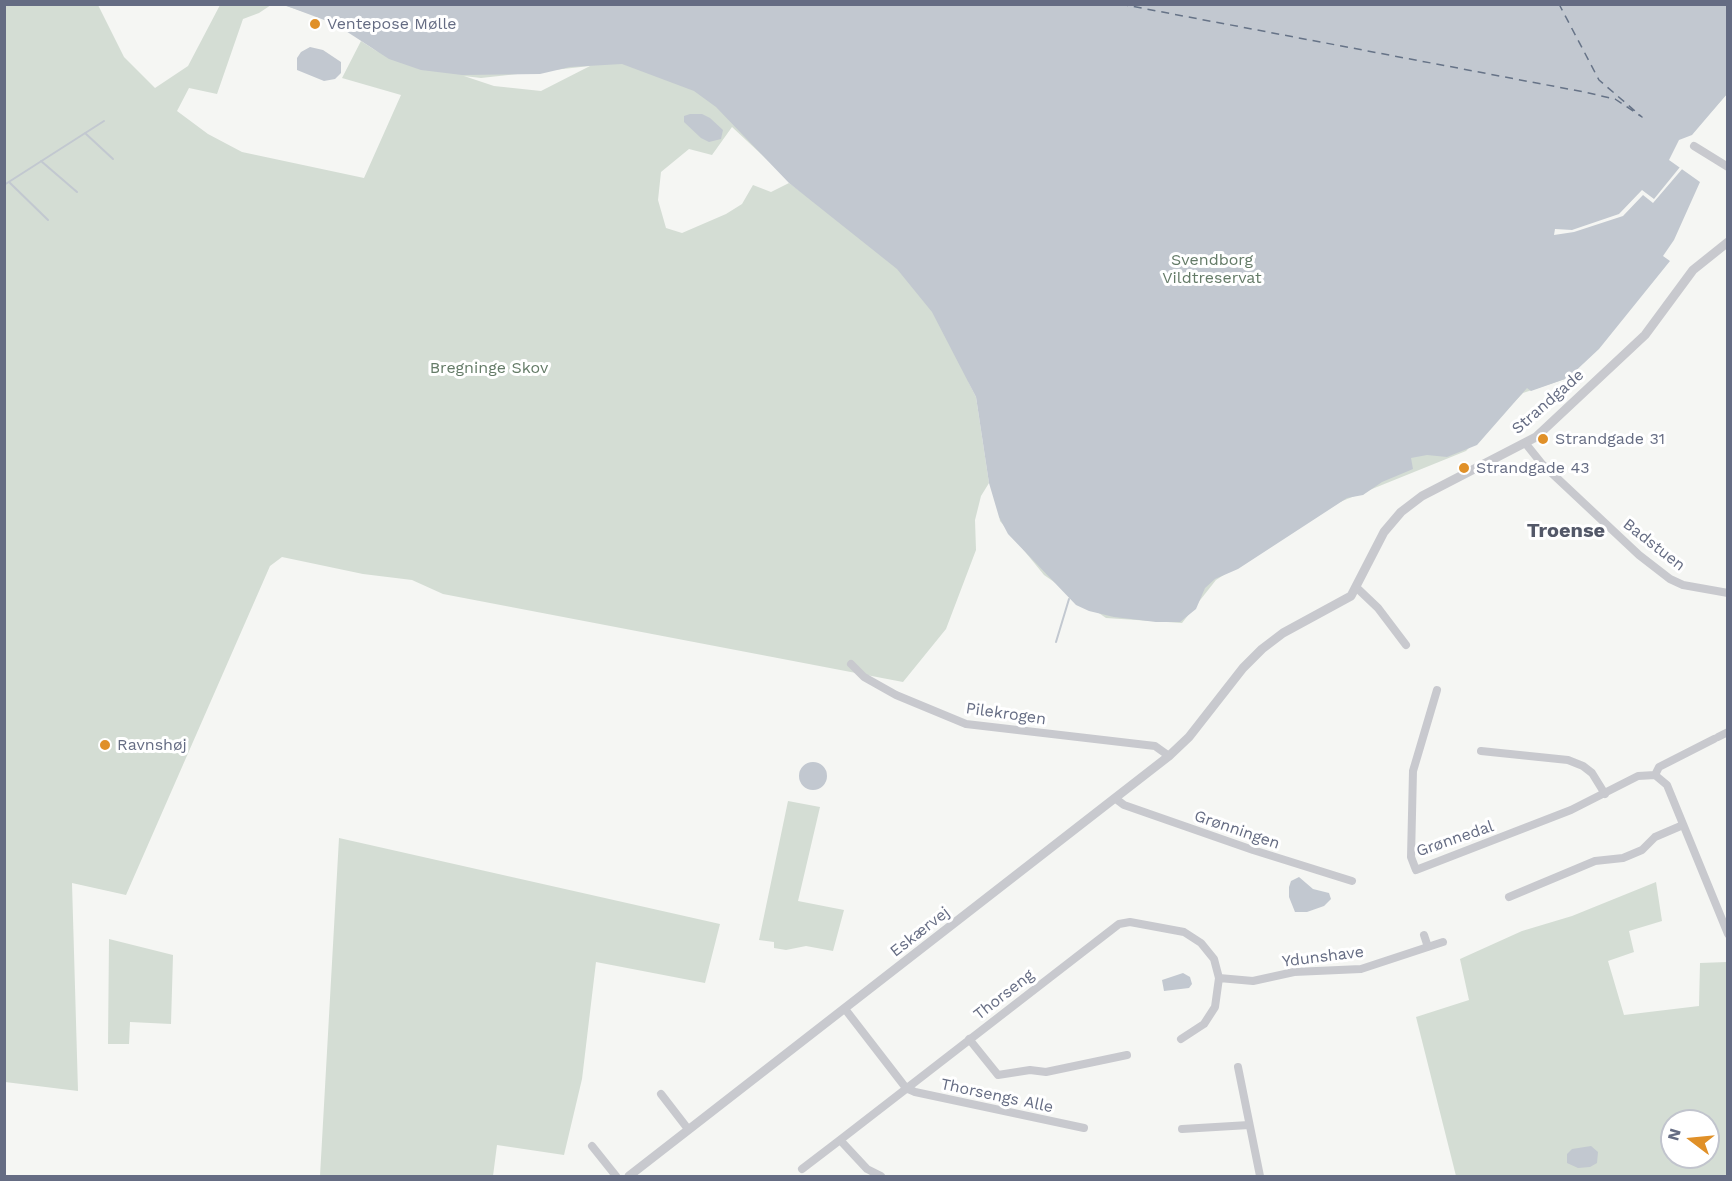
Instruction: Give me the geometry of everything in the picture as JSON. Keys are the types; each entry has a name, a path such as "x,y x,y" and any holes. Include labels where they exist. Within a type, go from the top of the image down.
{"street":[{"path":"1694,146 1728,167"},
{"name":"Strandgade","path":"1169,756 1189,737 1243,668 1262,649 1290,629 1342,602 1357,588 1384,532 1407,506 1448,482 1526,444 1646,335 1693,270 1728,242"},
{"name":"Badstuen","path":"1526,444 1542,464 1631,548 1670,579 1683,585 1728,593"},
{"path":"1357,588 1378,608 1406,645"},
{"name":"Pilekrogen","path":"851,664 864,678 966,724 1155,746 1169,756"},
{"name":"Grønnedal","path":"1437,690 1413,771 1411,857 1416,870 1605,794 1638,776 1654,775 1659,767 1728,732"},
{"path":"1481,751 1568,760 1583,766 1592,773 1605,794"},
{"name":"Eskærvej","path":"629,1176 1169,756"},
{"path":"1654,775 1667,785 1728,934"},
{"name":"Grønningen","path":"1116,799 1124,806 1353,881"},
{"path":"1509,897 1595,861 1623,858 1642,850 1655,837 1683,825"},
{"name":"Thorseng","path":"802,1169 1119,924 1130,922 1175,929 1193,936 1214,959 1219,978"},
{"path":"1424,935 1428,947"},
{"name":"Ydunshave","path":"1219,978 1253,981 1294,972 1361,969 1443,942"},
{"path":"1180,1039 1197,1031 1210,1016 1218,998 1219,978"},
{"path":"845,1009 906,1088"},
{"path":"969,1039 998,1075 1030,1070 1046,1072 1127,1054"},
{"path":"1238,1067 1260,1176"},
{"name":"Thorsengs Alle","path":"906,1088 915,1092 1084,1128"},
{"path":"661,1094 688,1129"},
{"path":"1182,1129 1249,1125"},
{"path":"840,1140 867,1168 881,1176"},
{"path":"592,1146 616,1176"}],"green space":[{"name":"Bregninge Skov","path":"5,5 98,5 124,57 155,88 188,66 220,5 271,5 243,19 217,94 189,88 177,111 208,134 242,152 364,178 401,95 342,78 361,41 378,52 338,23 283,5 1727,5 1727,94 1712,111 1649,83 1550,256 1669,260 1568,378 1523,393 1466,451 1330,506 1216,580 1182,623 1106,618 1044,575 1000,521 979,397 968,381 976,397 989,483 981,496 975,520 976,550 946,629 903,682 443,594 412,580 363,574 282,557 270,566 126,895 72,883 78,1091 5,1082","holes":["590,66 541,91 494,86 464,76 481,78","732,127 804,194 789,183 771,192 753,185 742,204 726,214 682,233 666,228 658,200 661,172 689,149 712,155"]},
{"path":"788,801 820,807 798,901 844,910 833,951 806,946 786,950 774,948 774,942 759,940"},
{"path":"339,838 720,924 705,983 596,962 582,1079 564,1155 497,1145 493,1176 320,1176"},
{"path":"1656,882 1662,921 1629,931 1634,952 1608,961 1624,1015 1699,1006 1700,963 1727,962 1727,1176 1456,1176 1416,1017 1469,1000 1460,959 1522,931 1572,916"},
{"path":"109,939 173,955 171,1024 130,1022 129,1044 108,1044"}],"shaded area":[{"name":"Svendborg Vildtreservat","path":"284,5 1727,5 1727,94 1692,135 1679,140 1669,160 1700,182 1674,240 1663,256 1670,261 1599,349 1568,378 1531,391 1527,388 1477,445 1447,457 1427,455 1411,458 1413,469 1382,482 1363,495 1347,498 1238,569 1215,579 1205,588 1196,609 1180,622 1156,622 1114,617 1089,611 1076,605 1008,534 999,517 989,483 976,397 932,312 897,269 789,183 716,107 694,91 622,64 570,67 540,74 462,75 421,70 389,59 335,24"},
{"path":"310,47 323,50 341,62 341,73 335,79 324,81 297,70 297,58 301,52"},
{"path":"702,114 710,118 723,130 721,139 709,142 701,138 684,122 684,116"},
{"path":"813,762 823,766 827,776 823,786 813,790 803,786 799,776 803,766"},
{"path":"1299,877 1313,889 1329,893 1331,899 1324,906 1307,912 1295,912 1289,897 1289,887 1291,881"},
{"path":"1183,973 1190,977 1192,984 1189,988 1164,991 1162,980"},
{"path":"1591,1146 1598,1152 1597,1163 1590,1167 1578,1168 1567,1163 1567,1154 1572,1149"}],"pier":[{"path":"1680,167 1683,168 1653,203 1643,195 1623,216 1574,232 1554,235 1555,229 1572,230 1619,214 1642,190 1654,199"}],"waterway":[{"path":"4,185 104,121"},
{"path":"85,133 113,159"},
{"path":"41,161 77,192"},
{"path":"9,182 48,220"},
{"path":"1056,642 1069,599"}],"ferry route":[{"path":"1120,4 1584,92 1615,99 1642,117 1599,80 1559,4"}],"place":[{"name":"Ventepose Mølle","path":"315,24"},
{"name":"Strandgade 31","path":"1543,439"},
{"name":"Strandgade 43","path":"1464,468"},
{"name":"Ravnshøj","path":"105,745"}],"district":[{"name":"Troense","path":"1566,531"}]}
